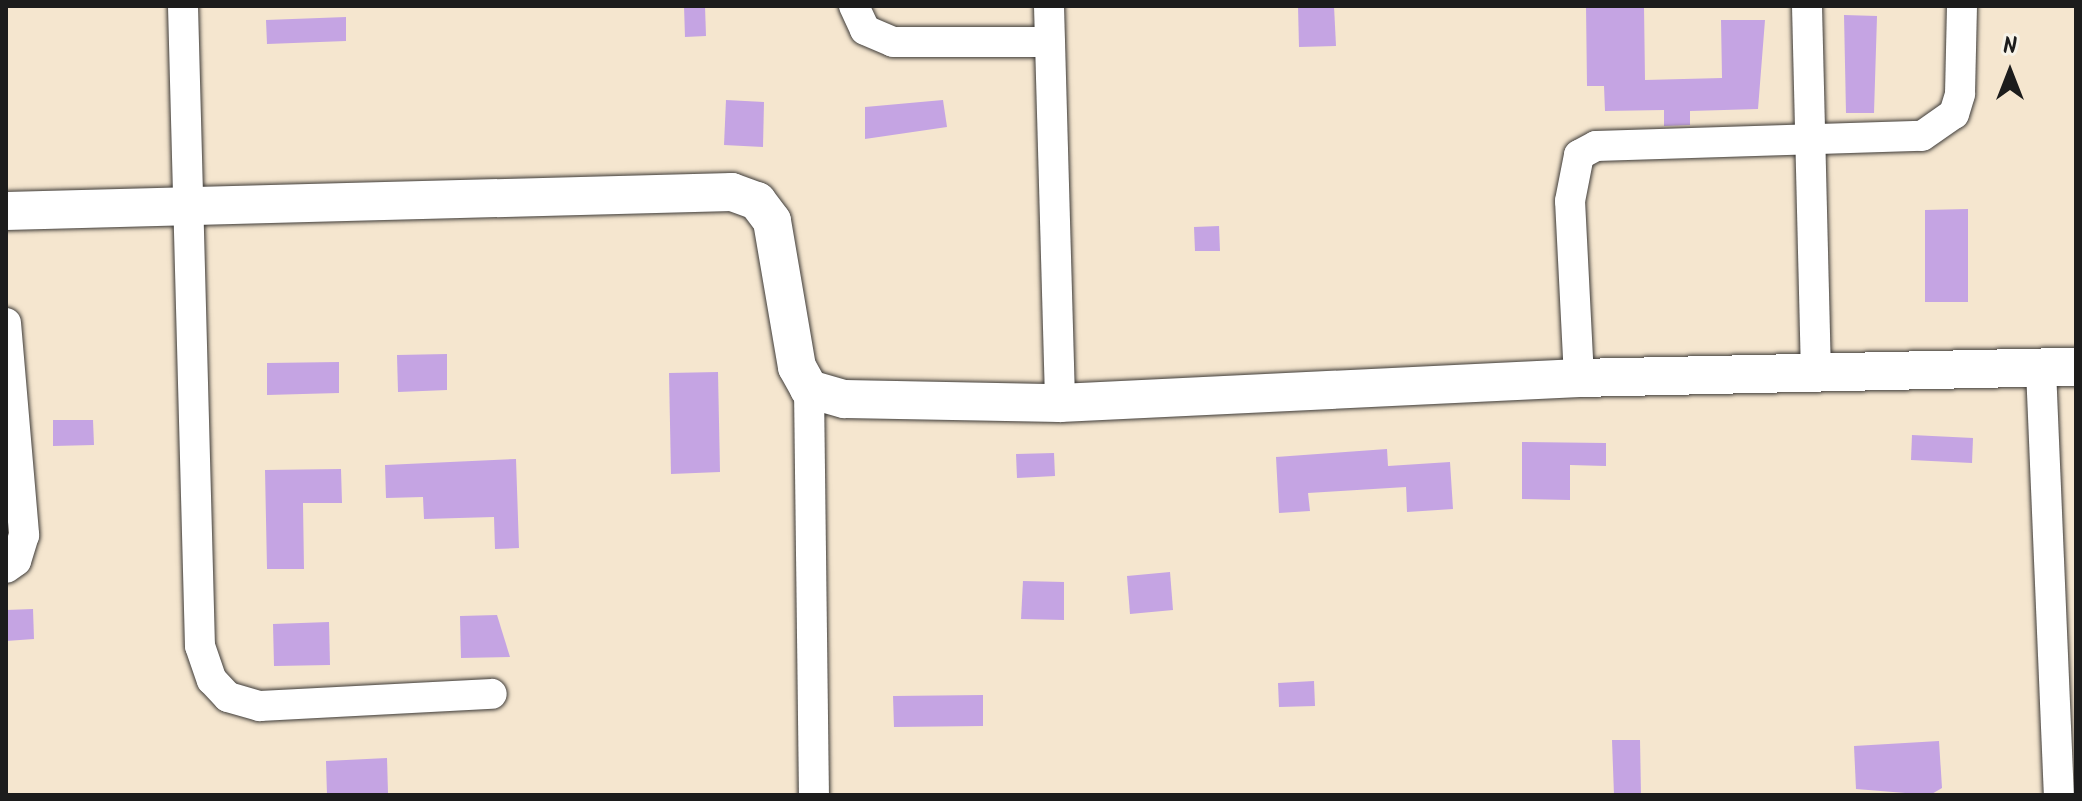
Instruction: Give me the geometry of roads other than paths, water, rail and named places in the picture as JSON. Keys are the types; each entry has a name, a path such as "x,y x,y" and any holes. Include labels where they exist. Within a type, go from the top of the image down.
{"street":[{"path":"183,6 192,205 200,646 212,680 228,697 260,706 492,694"},
{"path":"854,6 865,30 893,42 1050,42"},
{"path":"1049,6 1060,403"},
{"path":"1807,6 1816,371"},
{"path":"1579,378 1570,201 1579,155 1596,146 1922,136 1939,128 1960,94 1962,6"},
{"path":"6,211 732,192 757,201 772,221 797,367 809,389 814,795"},
{"path":"6,323 24,535 16,561 6,568"},
{"path":"809,389 845,399 1060,403 1579,378 2058,368 2059,795"}]}
